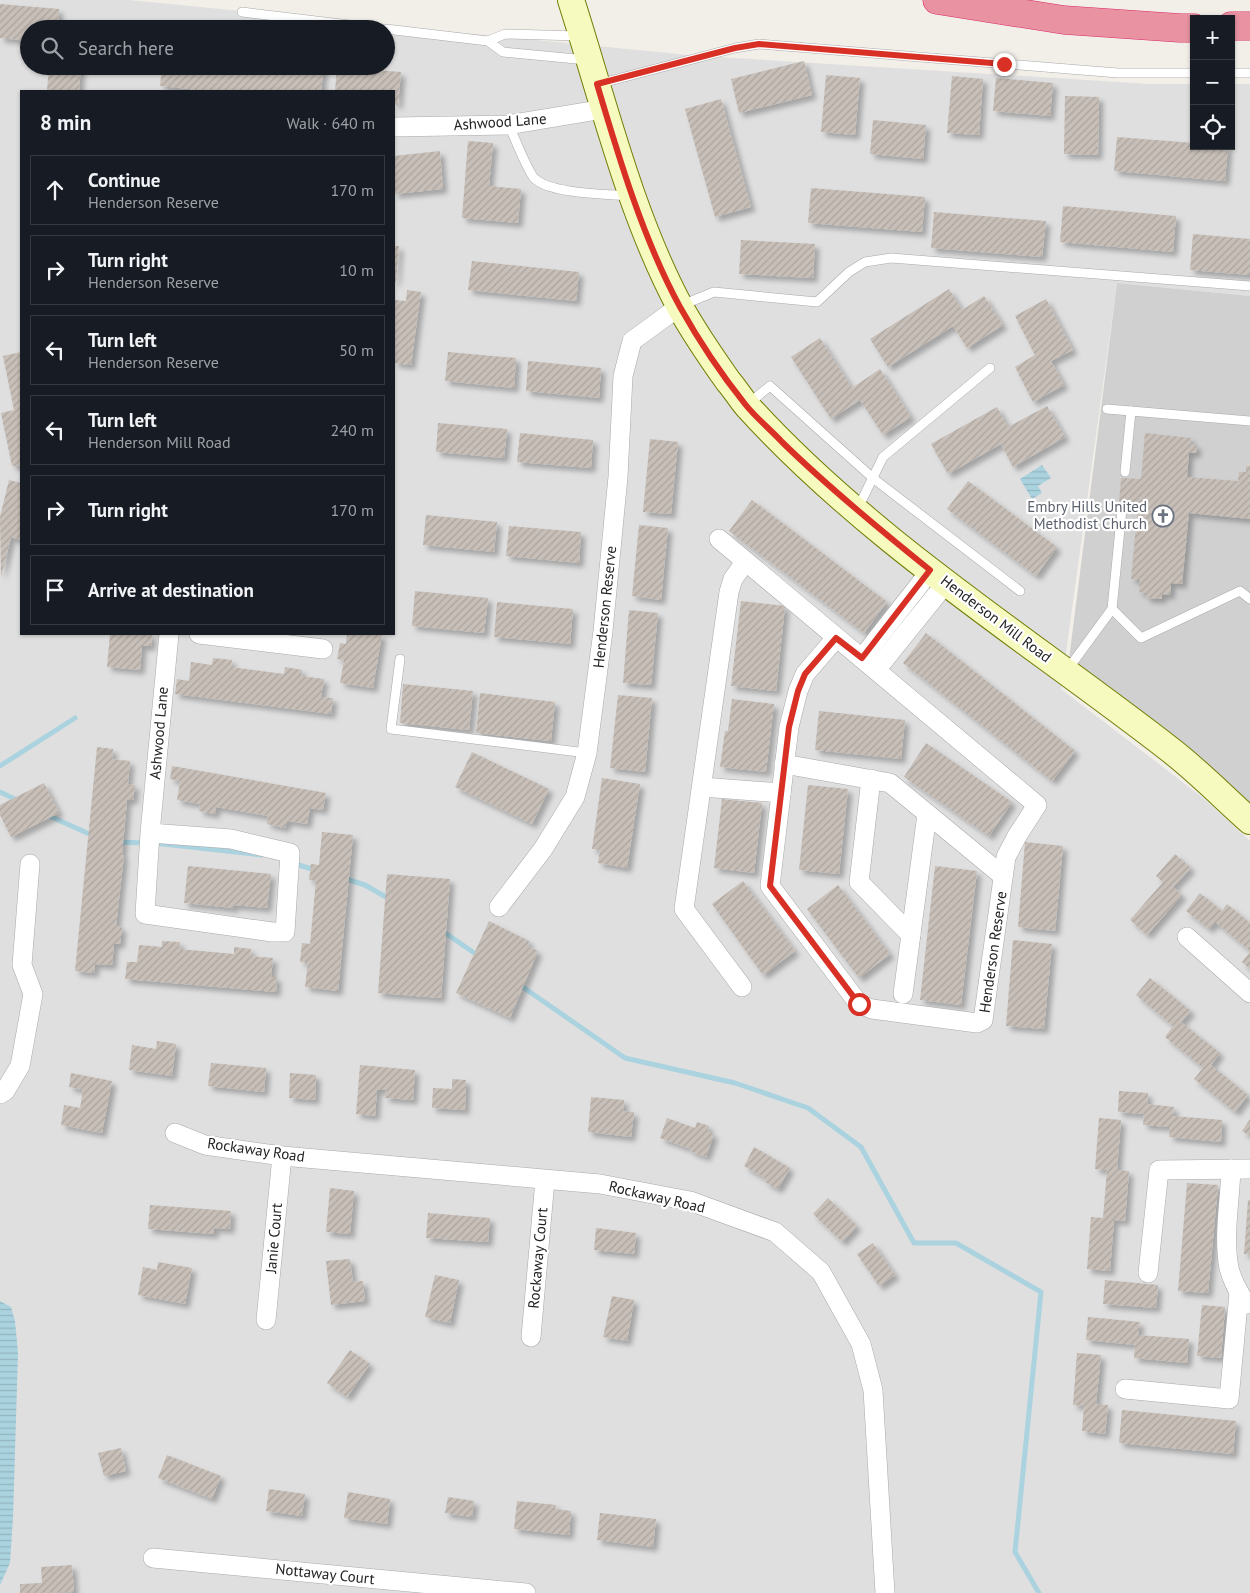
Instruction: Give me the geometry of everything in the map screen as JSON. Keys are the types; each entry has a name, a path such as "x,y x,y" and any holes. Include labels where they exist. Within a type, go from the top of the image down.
{"highway":[{"path":"937,0 1064,20 1190,28"},
{"path":"1235,26 1250,26"}],"street":[{"name":"Henderson Mill Road","path":"571,0 604,109 654,252 680,306 711,358 746,406 813,472 856,510 938,576 1171,750 1250,821"},
{"name":"Ashwood Lane","path":"395,128 508,125 604,109"},
{"name":"Henderson Reserve","path":"499,907 543,849 575,797 587,753 603,631 618,477 623,376 632,341 680,306"},
{"name":"Henderson Reserve","path":"719,539 1036,805 1006,857 983,1020 977,1023 872,1008 859,1004 770,886 789,727 798,691 805,674 836,638"},
{"path":"742,987 684,909 730,592 733,579 745,562"},
{"path":"862,658 902,606 938,576"},
{"path":"876,670 917,618 938,576"},
{"path":"902,606 917,618"},
{"name":"Ashwood Lane","path":"150,833 231,839 290,853 285,932 272,932 145,914 150,833 169,635"},
{"path":"207,635 323,649"},
{"name":"Henderson Reserve","path":"784,764 890,783 1003,876"},
{"path":"871,779 859,882 911,935"},
{"path":"702,787 781,793"},
{"path":"903,994 927,814"},
{"path":"0,1094 5,1091 20,1066 33,994 22,966 30,864"},
{"path":"1187,937 1250,993"},
{"name":"Rockaway Road","path":"175,1134 206,1145 282,1156 600,1184 690,1201 775,1232 821,1272 861,1344 873,1390 885,1593"},
{"name":"Janie Court","path":"266,1320 282,1156"},
{"path":"1125,1389 1229,1399 1244,1299 1230,1269 1228,1251 1241,1169 1159,1170 1148,1273"},
{"name":"Rockaway Court","path":"531,1337 545,1180"},
{"name":"Nottaway Court","path":"153,1558 526,1593"}],"lane":[{"path":"242,12 309,20"},
{"path":"395,30 488,41 505,34 590,60"},
{"path":"488,41 503,52 590,60 735,48 759,44 1118,73 1190,73"},
{"path":"1235,73 1250,73"},
{"path":"508,125 533,176 541,184 580,192 633,196"},
{"path":"680,306 714,292 817,302 849,272 865,262 891,258 1250,286"},
{"path":"856,510 874,479 883,458 990,368"},
{"path":"746,406 770,386 874,479 1020,591"},
{"path":"1107,409 1250,420"},
{"path":"1125,472 1131,411"},
{"path":"1066,671 1112,609 1122,509"},
{"path":"1112,609 1141,638 1240,591 1250,599"},
{"path":"400,659 391,729 587,753"}],"shaded area":[{"path":"0,0 129,0 332,20 20,20 20,75 395,75 395,26 688,55 1150,84 1190,84 1190,150 1235,150 1235,84 1250,84 1250,296 1117,283 1061,689 1202,797 1250,841 1250,1593 0,1593"},
{"name":"Embry Hills United Methodist Church","path":"1117,283 1250,296 1250,802 1069,659"}],"water":[{"path":"1042,465 1051,478 1038,486 1042,493 1032,499 1020,479"},
{"path":"0,1301 11,1307 15,1321 18,1353 10,1563 0,1585"}],"building":[{"path":"0,4 59,9 58,20 20,20 20,40 0,38"},
{"path":"804,61 812,95 739,113 731,79"},
{"path":"395,72 401,72 398,105 395,104 395,90 335,90 336,75 395,75"},
{"path":"48,75 80,75 79,90 47,90"},
{"path":"161,75 323,75 321,90 190,90 160,86"},
{"path":"826,75 860,78 855,135 821,132"},
{"path":"952,76 983,79 979,135 947,133"},
{"path":"996,78 1053,83 1050,116 993,111"},
{"path":"1065,96 1099,97 1098,155 1064,154"},
{"path":"721,99 751,207 715,217 685,109"},
{"path":"873,120 926,125 923,159 870,154"},
{"path":"1117,137 1190,143 1190,150 1228,150 1225,181 1114,171"},
{"path":"468,141 493,143 489,186 521,189 518,223 462,218"},
{"path":"440,151 443,189 395,194 395,156"},
{"path":"811,188 925,197 922,232 808,223"},
{"path":"1063,206 1176,216 1173,252 1060,242"},
{"path":"934,212 1046,221 1042,257 931,248"},
{"path":"1193,234 1250,239 1250,275 1190,270"},
{"path":"741,240 815,244 813,278 739,274"},
{"path":"395,246 399,246 396,282"},
{"path":"472,261 579,272 576,301 468,290"},
{"path":"949,289 962,310 984,296 1003,325 967,348 953,326 888,367 870,339"},
{"path":"407,290 421,292 411,365 395,363 395,300 406,301"},
{"path":"1046,299 1073,350 1051,361 1064,385 1033,402 1015,367 1035,355 1015,316"},
{"path":"820,338 852,388 880,369 911,417 883,435 860,400 831,419 791,357"},
{"path":"20,352 20,465 12,466 1,413 14,410 3,356"},
{"path":"448,352 516,358 514,388 445,381"},
{"path":"528,361 601,368 599,398 526,391"},
{"path":"1047,406 1065,437 1013,467 1001,444 948,474 931,444 997,407 1008,427"},
{"path":"438,423 507,429 504,458 436,452"},
{"path":"520,433 593,440 591,468 517,462"},
{"name":"Embry Hills United Methodist Church","path":"1145,433 1191,438 1190,444 1197,445 1196,453 1189,453 1187,477 1238,481 1239,472 1246,472 1246,466 1250,466 1250,519 1189,513 1182,584 1171,583 1170,595 1162,594 1162,599 1146,598 1146,593 1139,592 1140,580 1131,579 1138,505 1119,503 1121,478 1141,479"},
{"path":"650,439 678,442 671,514 643,512"},
{"path":"9,480 20,483 20,540 11,537 1,577 0,517"},
{"path":"968,481 1057,547 1036,576 947,509"},
{"path":"752,500 887,602 864,633 729,531"},
{"path":"426,515 497,522 494,552 423,545"},
{"path":"639,525 668,528 661,600 632,596"},
{"path":"509,526 581,532 579,563 506,556"},
{"path":"415,591 488,598 484,633 412,626"},
{"path":"741,601 785,606 776,691 731,686"},
{"path":"497,602 573,609 570,644 494,637"},
{"path":"629,610 658,613 651,685 623,683"},
{"path":"926,633 1075,751 1052,781 903,663"},
{"path":"110,635 152,635 151,646 142,646 140,670 107,667"},
{"path":"347,635 382,635 373,688 340,683 344,660 337,659 340,643 346,644"},
{"path":"213,658 232,660 231,667 284,674 285,667 302,670 301,676 324,679 321,697 333,698 331,714 175,694 177,679 189,681 191,662 212,665"},
{"path":"403,684 473,691 469,730 400,723"},
{"path":"480,693 555,702 551,741 476,733"},
{"path":"618,695 652,698 645,772 610,768"},
{"path":"732,699 774,704 766,772 720,767 725,731 728,731"},
{"path":"819,711 905,720 901,759 815,750"},
{"path":"926,743 1012,802 989,836 904,777"},
{"path":"97,747 113,749 112,759 130,761 128,784 135,785 133,800 127,800 122,855 124,855 116,926 122,927 120,944 114,944 112,965 95,964 94,973 75,971"},
{"path":"472,752 549,789 532,824 455,787"},
{"path":"172,766 326,793 323,810 310,808 307,824 287,821 285,828 267,824 268,816 216,807 215,814 199,811 200,804 177,800 180,781 170,779"},
{"path":"602,778 640,784 627,868 598,863 600,850 592,849"},
{"path":"44,783 59,813 11,837 0,815 0,805"},
{"path":"808,785 848,789 839,874 799,870"},
{"path":"722,799 762,803 754,873 714,868"},
{"path":"322,832 353,835 338,991 305,987 308,962 300,962 302,943 310,944 316,881 309,880 311,864 319,865"},
{"path":"1025,842 1063,846 1055,931 1018,927"},
{"path":"1175,854 1191,868 1173,887 1182,895 1147,935 1130,920 1163,882 1156,876"},
{"path":"188,866 271,874 267,908 234,905 234,908 184,903"},
{"path":"935,866 977,871 961,1005 920,1000"},
{"path":"387,874 450,879 441,998 378,993"},
{"path":"743,881 795,951 763,975 712,904"},
{"path":"838,885 890,954 859,978 807,909"},
{"path":"1200,893 1222,911 1227,904 1250,923 1250,951 1215,922 1209,929 1186,911"},
{"path":"489,921 529,941 528,946 538,951 510,1018 456,993"},
{"path":"1013,940 1052,944 1044,1029 1006,1026"},
{"path":"162,941 180,942 179,949 234,954 234,947 251,949 250,956 273,958 271,977 277,977 276,992 125,979 127,962 137,962 139,945 162,947"},
{"path":"1250,952 1250,969 1242,962"},
{"path":"1150,978 1191,1011 1181,1022 1220,1053 1211,1065 1248,1095 1235,1112 1194,1079 1203,1068 1165,1037 1173,1026 1136,995"},
{"path":"157,1041 176,1044 172,1076 129,1070 132,1045 156,1049"},
{"path":"211,1063 266,1068 264,1092 208,1086"},
{"path":"360,1065 415,1070 413,1100 385,1098 386,1090 377,1090 375,1116 356,1114"},
{"path":"71,1073 112,1081 102,1133 61,1125 64,1105 80,1108 83,1090 69,1087"},
{"path":"290,1073 316,1075 315,1100 289,1098"},
{"path":"452,1079 466,1080 465,1110 432,1108 433,1088 452,1089"},
{"path":"1119,1091 1148,1093 1147,1104 1174,1107 1173,1116 1222,1120 1221,1142 1169,1137 1170,1127 1143,1125 1144,1114 1118,1112"},
{"path":"591,1097 624,1100 623,1111 634,1112 631,1137 588,1132"},
{"path":"667,1118 695,1128 697,1122 709,1126 708,1132 714,1134 706,1157 690,1151 691,1149 660,1138"},
{"path":"1099,1118 1121,1120 1117,1170 1129,1171 1125,1221 1114,1220 1110,1271 1087,1269 1091,1217 1103,1218 1107,1170 1095,1169"},
{"path":"1250,1119 1250,1136 1242,1131"},
{"path":"754,1147 790,1168 778,1189 765,1182 766,1179 744,1166"},
{"path":"1187,1183 1218,1185 1208,1293 1178,1291"},
{"path":"330,1188 354,1191 350,1234 326,1232"},
{"path":"828,1198 857,1226 842,1242 813,1214"},
{"path":"1248,1200 1250,1200 1250,1254 1244,1254"},
{"path":"150,1205 231,1211 230,1229 214,1228 214,1234 148,1229"},
{"path":"428,1213 490,1218 488,1242 426,1238"},
{"path":"596,1228 636,1233 634,1254 594,1250"},
{"path":"873,1243 895,1275 879,1286 857,1254"},
{"path":"350,1259 353,1282 363,1281 365,1301 331,1305 326,1261"},
{"path":"158,1262 192,1268 185,1304 138,1295 143,1267 157,1270"},
{"path":"435,1275 459,1280 450,1323 425,1317"},
{"path":"1105,1280 1158,1285 1156,1308 1103,1304"},
{"path":"612,1296 634,1300 627,1341 603,1337"},
{"path":"1202,1305 1225,1307 1221,1358 1197,1356"},
{"path":"1088,1317 1140,1322 1138,1335 1189,1339 1187,1363 1134,1358 1135,1345 1086,1340"},
{"path":"350,1350 370,1364 347,1397 327,1383"},
{"path":"1077,1353 1101,1355 1096,1404 1108,1405 1105,1434 1082,1431 1084,1406 1073,1405"},
{"path":"1122,1410 1236,1421 1233,1454 1119,1443"},
{"path":"121,1448 126,1471 104,1476 98,1453"},
{"path":"167,1455 221,1476 212,1499 158,1478"},
{"path":"269,1489 305,1494 302,1516 266,1511"},
{"path":"348,1492 390,1499 387,1524 344,1518"},
{"path":"448,1497 474,1501 472,1517 445,1513"},
{"path":"517,1501 556,1505 555,1509 571,1511 569,1535 514,1529"},
{"path":"600,1513 656,1519 653,1547 597,1540"},
{"path":"72,1565 74,1592 20,1593 20,1584 42,1583 41,1567"}],"waterway":[{"path":"0,766 75,718"},
{"path":"0,792 19,801"},
{"path":"47,815 94,836"},
{"path":"116,842 145,843"},
{"path":"154,843 262,855"},
{"path":"292,863 315,870"},
{"path":"343,878 365,885 391,900"},
{"path":"441,930 480,957"},
{"path":"517,983 625,1058 735,1083 808,1108 861,1147 914,1243 956,1243 1041,1292 1015,1552 1039,1593"}],"place":[{"name":"Embry Hills United Methodist Church","path":"1163,516"}],"route":[{"path":"859,1004 770,886 789,727 798,691 805,674 836,638 862,658 930,570 856,510 813,472 746,406 711,358 680,306 654,252 633,196 597,84 735,48 759,44 1004,64"}]}
